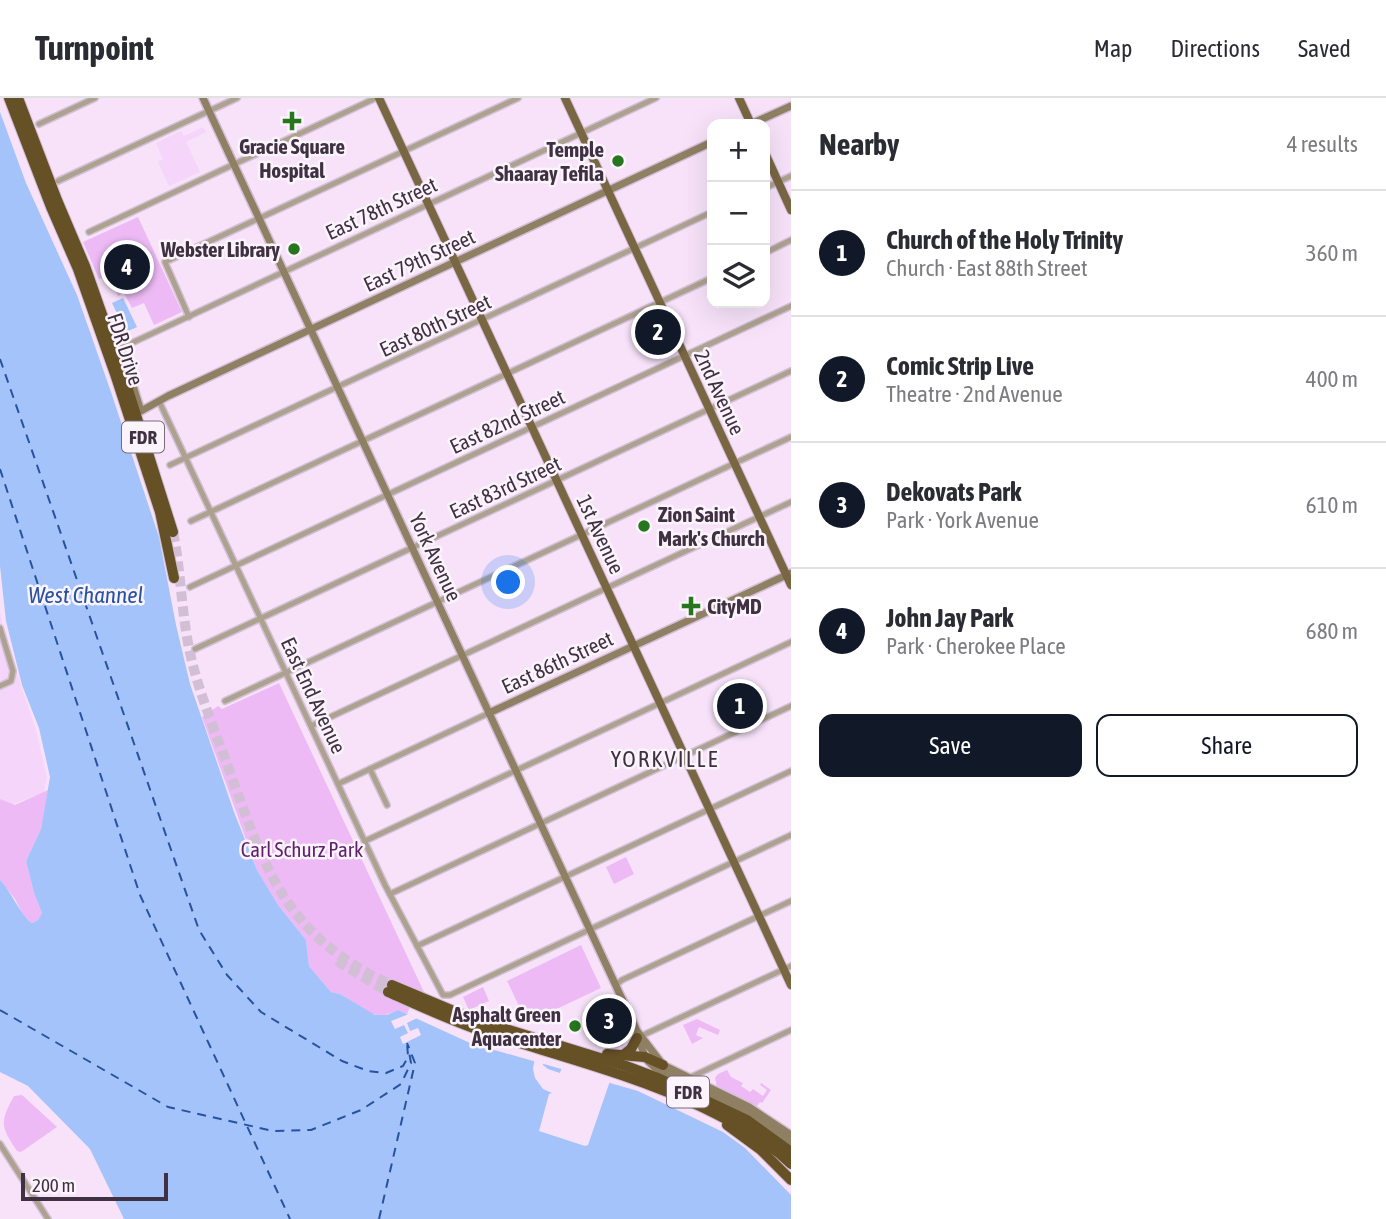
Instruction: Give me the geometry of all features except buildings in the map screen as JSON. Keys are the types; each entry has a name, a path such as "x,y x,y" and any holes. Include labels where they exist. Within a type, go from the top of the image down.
{"highway":[{"name":"FDR Drive","path":"9,98 78,269 115,374 160,512 174,578"},
{"name":"FDR Drive","path":"18,98 85,266 124,377 173,532"},
{"path":"85,266 96,280 121,348"},
{"name":"FDR","path":"791,1152 754,1125 675,1086 626,1066 473,1019 390,988 479,1030 634,1077 749,1131 791,1164"},
{"path":"621,1057 631,1049 639,1035"},
{"path":"575,1050 621,1057 645,1057 663,1065"},
{"path":"704,1108 761,1150 791,1180"}],"main road":[{"name":"York Avenue","path":"203,98 616,985 639,1035 645,1057"},
{"name":"1st Avenue","path":"377,98 759,916 787,967 791,985"},
{"name":"2nd Avenue","path":"565,98 759,517 789,574 791,585"},
{"path":"739,98 749,119"},
{"path":"762,119 791,106"},
{"name":"East 79th Street","path":"141,411 707,144"},
{"path":"770,164 791,210"},
{"name":"FDR Drive","path":"121,348 141,411"},
{"name":"East 86th Street","path":"489,713 789,574"},
{"name":"York Avenue","path":"639,1035 663,1065 686,1080"},
{"path":"645,1057 653,1067 749,1107 791,1135"},
{"path":"686,1080 755,1117 791,1143"}],"street":[{"path":"39,124 95,98"},
{"path":"58,181 236,98"},
{"path":"89,232 377,98"},
{"path":"189,317 165,262 518,98"},
{"name":"East 78th Street","path":"121,348 656,98"},
{"path":"770,186 791,176"},
{"name":"East 80th Street","path":"170,464 707,214"},
{"path":"770,250 791,240"},
{"path":"191,521 707,280"},
{"name":"East 82nd Street","path":"190,587 791,306"},
{"name":"East 83rd Street","path":"195,649 791,371"},
{"name":"East End Avenue","path":"159,401 390,894 438,990 447,996 590,929"},
{"path":"225,701 791,437"},
{"path":"311,726 791,502"},
{"path":"0,628 13,673 11,681 0,686"},
{"path":"365,841 791,642"},
{"path":"390,894 791,706"},
{"name":"East 86th Street","path":"338,784 489,713"},
{"path":"370,769 387,805"},
{"path":"417,946 791,771"},
{"path":"590,929 791,835"},
{"path":"616,985 791,901"},
{"path":"639,1035 787,967"},
{"path":"686,1080 791,1030"},
{"path":"0,1144 48,1219"}],"shaded area":[{"path":"203,127 206,132 186,142 200,172 169,186 158,162 163,159 156,143 181,131 184,136"},
{"path":"0,611 4,635 36,730 47,778 44,792 11,805 0,799"}],"green space":[{"path":"138,217 182,312 154,325 144,303 132,308 124,293 118,296 108,275 99,279 83,242"},
{"name":"Carl Schurz Park","path":"279,683 425,994 410,1007 407,1014 398,1010 383,1016 372,1014 340,994 331,992 309,966 306,940 278,905 257,870 202,717 218,706 222,709"},
{"path":"48,790 41,829 26,861 42,913 38,920 32,923 25,919 15,899 0,880 0,799 15,805"},
{"path":"626,857 634,874 614,884 606,867"},
{"path":"581,945 601,988 527,1023 507,981"},
{"path":"483,987 489,1001 469,1010 463,997"},
{"path":"609,997 628,1038 624,1045 615,1049 611,1048 592,1004"},
{"path":"697,1019 720,1030 718,1035 699,1027 696,1035 703,1038 692,1044 683,1025"},
{"path":"727,1070 731,1077 743,1083 741,1086 750,1092 753,1089 763,1096 767,1090 761,1083 771,1090 757,1106 717,1087 715,1078"},
{"path":"22,1095 57,1127 21,1152 11,1143 4,1118 14,1096"}],"water":[{"name":"West Channel","path":"0,112 26,183 77,295 111,392 159,537 190,684 234,812 257,870 278,905 306,940 309,966 331,992 340,994 375,1015 387,1015 398,1010 470,1043 638,1091 723,1132 745,1148 791,1195 791,1219 124,1219 90,1149 28,1086 0,1072 0,880 28,920 32,923 38,920 42,913 26,861 41,829 50,777 39,728 22,685 6,621 0,566"},
{"path":"123,298 137,327 126,332 112,303"}],"pier":[{"path":"409,1014 417,1018 407,1023 410,1031 418,1028 421,1035 403,1044 400,1037 408,1033 404,1025 395,1029 391,1021"},
{"path":"535,1057 543,1059 543,1065 548,1069 560,1073 562,1067 610,1081 588,1145 539,1131 549,1094 552,1093 543,1089 535,1078"}],"ferry route":[{"path":"0,359 199,930 227,975 261,1012 342,1061 368,1071 386,1073 403,1066 408,1057 407,1042"},
{"path":"0,469 140,895 290,1219"},
{"path":"0,1010 168,1107 273,1131 311,1130 361,1110 401,1084 411,1063 408,1046"},
{"path":"379,1219 415,1063 407,1043"}],"tunnel":[{"path":"173,532 186,633 196,678 240,801 267,866 302,921 326,945 355,966 392,985"},
{"path":"337,961 388,992"}],"place":[{"name":"Gracie Square Hospital","path":"292,121"},
{"name":"Temple Shaaray Tefila","path":"618,161"},
{"name":"Webster Library","path":"294,249"},
{"name":"John Jay Park","path":"127,267"},
{"name":"Comic Strip Live","path":"658,332"},
{"name":"Zion Saint Mark's Church","path":"644,526"},
{"name":"CityMD","path":"691,606"},
{"name":"Church of the Holy Trinity","path":"740,706"},
{"name":"Dekovats Park","path":"609,1021"},
{"name":"Asphalt Green Aquacenter","path":"575,1026"}],"district":[{"name":"YORKVILLE","path":"665,759"}]}
